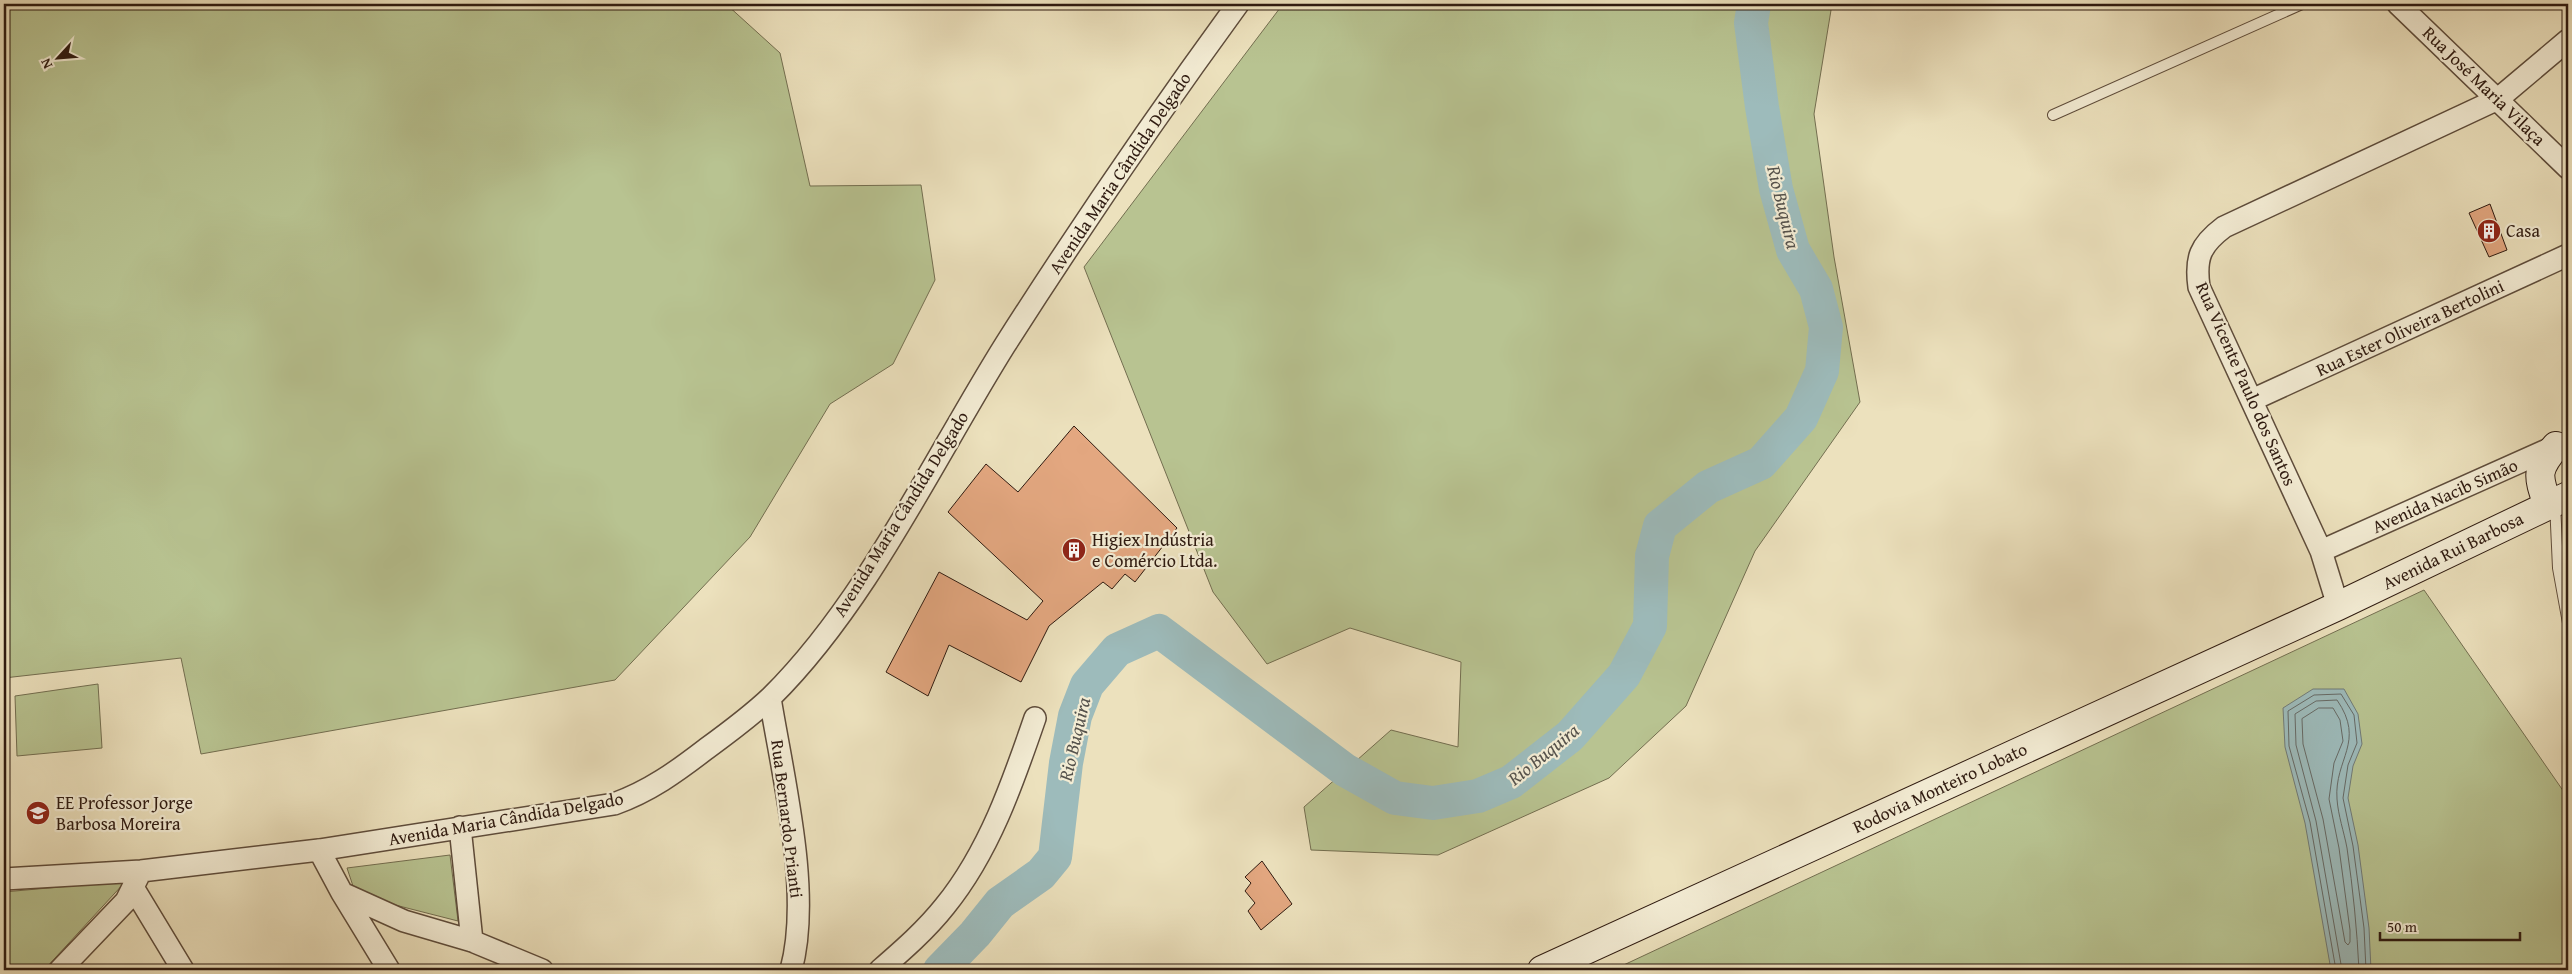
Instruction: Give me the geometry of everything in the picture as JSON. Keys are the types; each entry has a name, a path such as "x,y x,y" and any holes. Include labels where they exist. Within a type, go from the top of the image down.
{"main road":[{"path":"2557,508 2540,473 2542,462 2562,444"},
{"name":"Avenida Rui Barbosa","path":"2338,606 2557,508"},
{"name":"Rodovia Monteiro Lobato","path":"1542,970 2338,606"}],"street":[{"name":"Avenida Maria Cândida Delgado","path":"4,879 138,880 460,827 614,804 658,785 724,736 770,698 814,650 866,577 1005,346 1152,122 1238,4"},
{"name":"Rua José Maria Vilaça","path":"2398,4 2568,168"},
{"name":"Rua Vicente Paulo dos Santos","path":"2338,606 2321,551 2199,287 2196,266 2210,238 2224,227 2498,99 2568,40"},
{"name":"Rua Ester Oliveira Bertolini","path":"2252,400 2568,255"},
{"name":"Avenida Nacib Simão","path":"2321,551 2562,444"},
{"name":"Rua Bernardo Prianti","path":"770,698 797,875 797,949 791,970"},
{"path":"880,970 917,937 945,906 966,878 1015,776 1035,718"},
{"path":"460,827 472,941"},
{"path":"320,850 342,893 389,970"},
{"path":"60,970 116,912 138,880 183,970"},
{"path":"342,893 404,921 472,941 542,970"},
{"path":"394,970 382,934 387,924 404,921"}],"lane":[{"path":"2053,115 2302,4"},
{"path":"2557,508 2568,530"},
{"path":"2557,508 2558,568 2568,623"}],"green space":[{"path":"4,4 726,4 780,53 810,186 921,185 935,280 893,364 830,404 750,537 615,680 201,754 181,658 4,678"},
{"path":"1283,4 1832,4 1814,114 1834,257 1860,402 1755,551 1686,706 1609,778 1438,855 1311,850 1304,807 1391,730 1458,747 1461,662 1350,628 1267,664 1213,592 1084,267"},
{"path":"2424,590 2564,792 2568,791 2568,970 1613,970"},
{"path":"98,684 102,748 17,756 15,696"},
{"path":"450,855 458,921 356,895 347,868"},
{"path":"126,881 44,970 4,970 4,892"}],"water":[{"path":"2313,689 2344,689 2358,714 2362,744 2353,766 2348,798 2358,845 2369,928 2371,970 2331,970 2305,823 2285,747 2283,708"}],"building":[{"name":"Casa","path":"2490,204 2507,250 2489,257 2469,213"},
{"name":"Higiex Indústria e Comércio Ltda.","path":"1074,426 1177,528 1135,582 1125,574 1112,589 1103,582 1049,626 1021,682 949,645 928,696 886,672 939,572 1027,620 1043,601 948,512 986,464 1018,492"},
{"path":"1262,861 1292,904 1261,930 1248,911 1255,903 1245,891 1251,883 1245,877"}],"waterway":[{"name":"Rio Buquira","path":"940,970 975,934 1000,903 1041,874 1055,857 1066,763 1075,716 1087,685 1117,650 1159,631 1345,770 1395,798 1433,803 1478,796 1511,782 1570,736 1624,675 1650,626 1652,556 1660,526 1708,487 1761,463 1801,418 1822,371 1826,327 1816,289 1793,250 1776,189 1762,107 1751,23 1754,4"}],"place":[{"name":"Casa","path":"2489,231"},
{"name":"Higiex Indústria e Comércio Ltda.","path":"1074,550"},
{"name":"EE Professor Jorge Barbosa Moreira","path":"38,813"}]}
